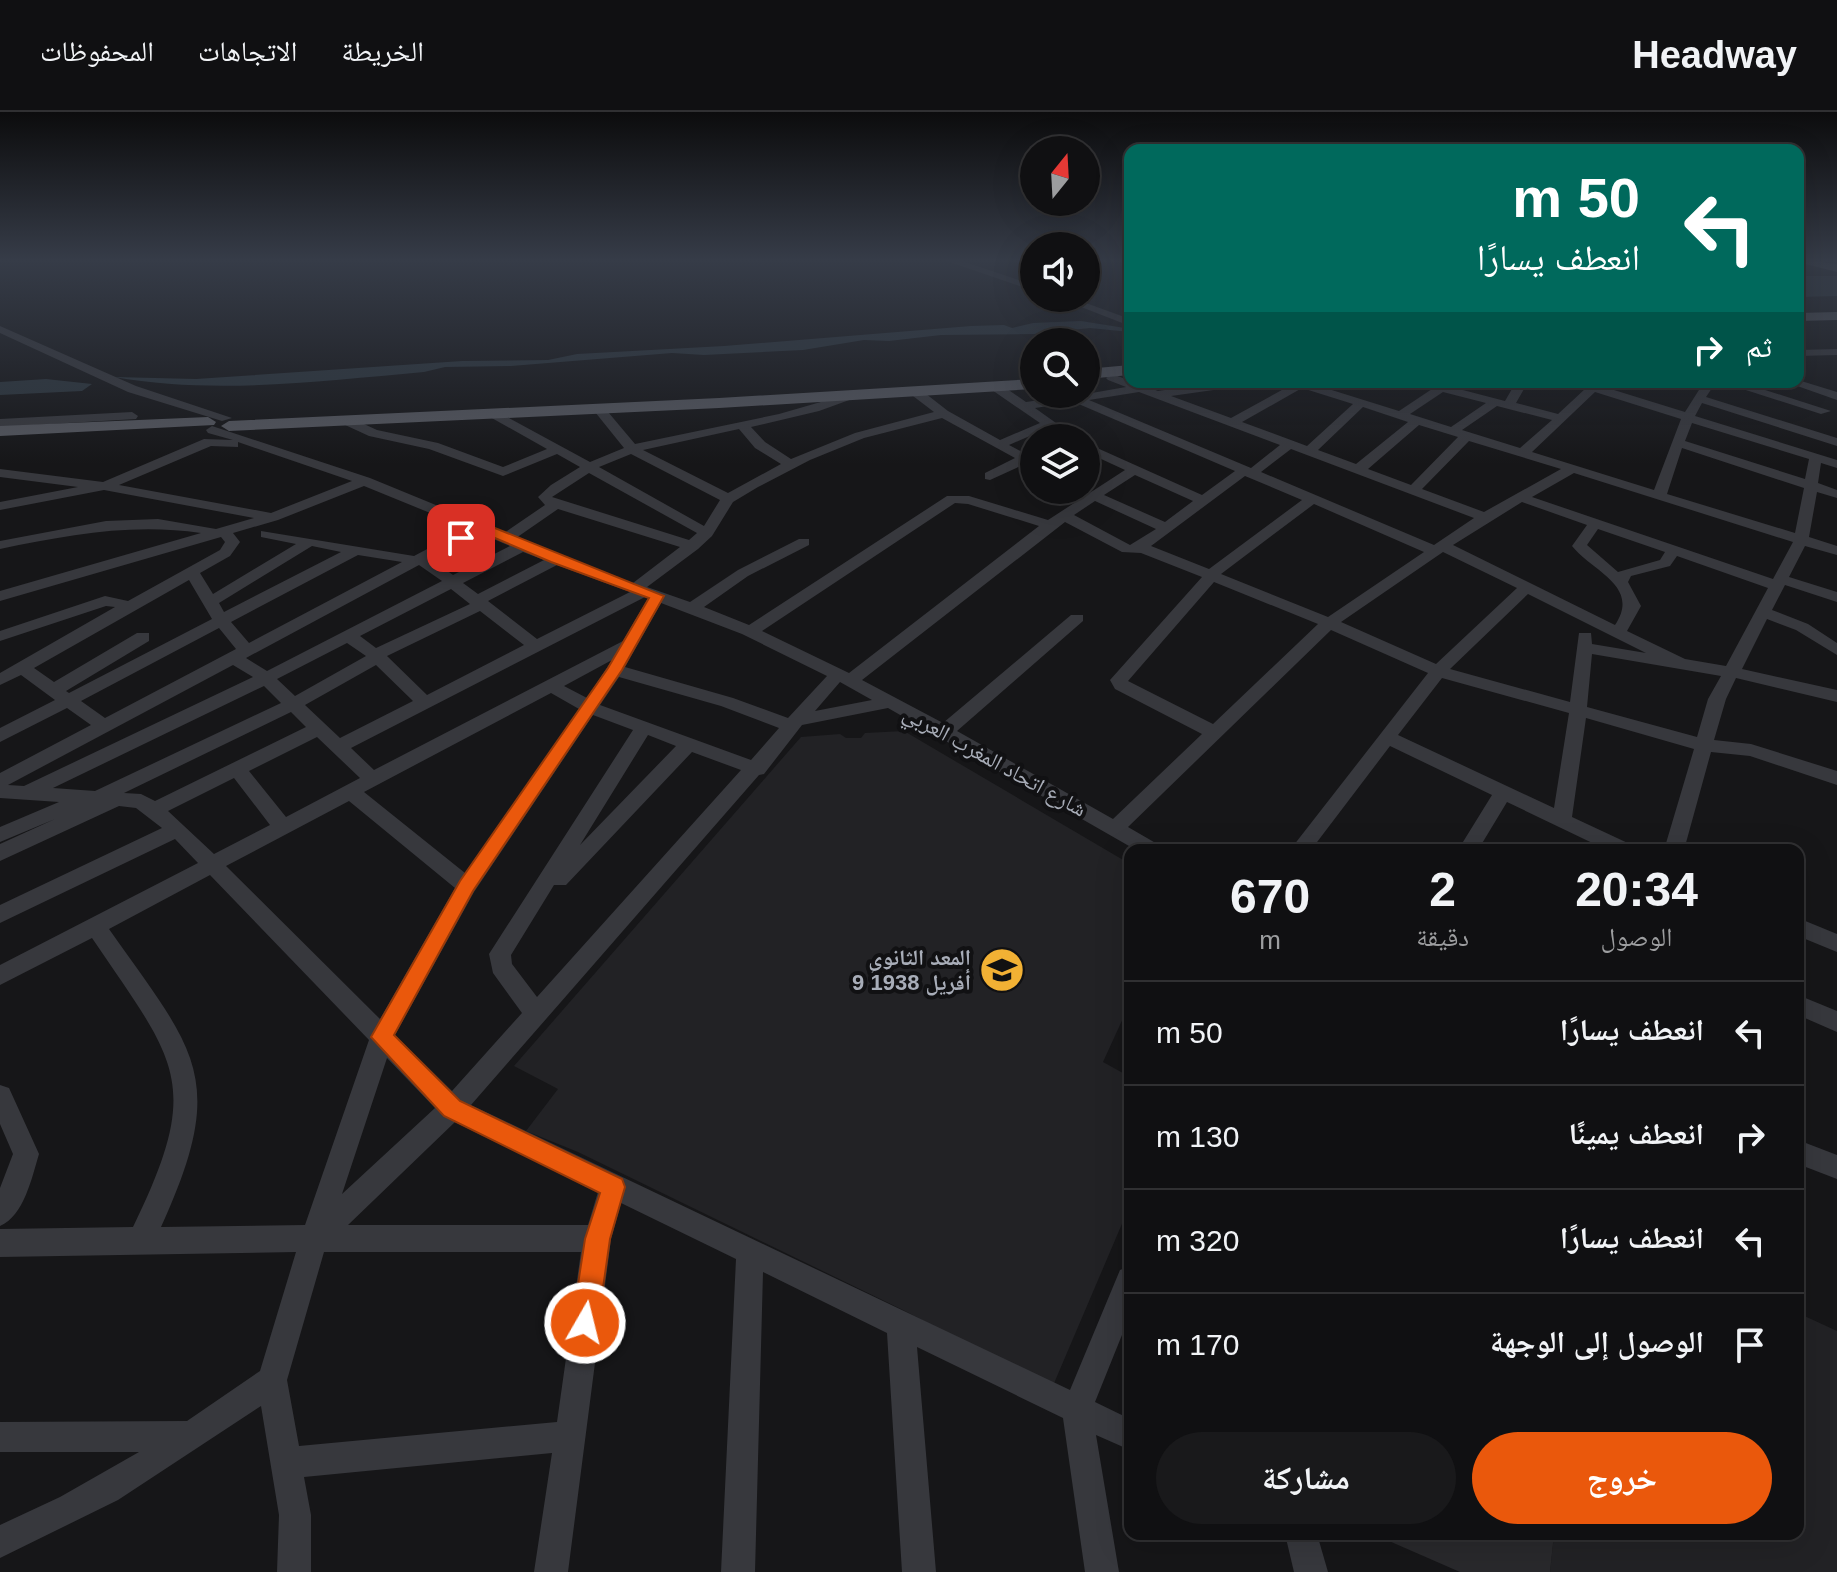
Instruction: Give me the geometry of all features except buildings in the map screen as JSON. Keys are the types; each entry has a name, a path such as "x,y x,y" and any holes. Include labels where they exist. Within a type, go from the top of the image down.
{"main road":[{"path":"1100,373 1124,371"},
{"path":"1100,379 1124,380"},
{"path":"0,437 1020,382"},
{"path":"0,431 134,420 219,424 312,423 917,393 1020,383"},
{"path":"134,420 169,403"},
{"path":"275,446 312,423"}],"street":[{"path":"0,329 87,370 275,446"},
{"path":"1804,353 1837,352"},
{"path":"1100,390 1124,384"},
{"path":"1804,386 1837,398 1804,431"},
{"path":"996,387 1020,403"},
{"path":"1144,388 1485,517"},
{"path":"1156,395 1202,388"},
{"path":"1233,422 1289,388"},
{"path":"1314,388 1837,551"},
{"path":"1401,415 1441,388"},
{"path":"1461,388 1495,402 1560,418"},
{"path":"1509,405 1519,388"},
{"path":"1523,453 1593,388"},
{"path":"1605,388 1837,464"},
{"path":"1659,496 1689,417 1706,388"},
{"path":"1747,388 1825,411"},
{"path":"917,393 944,414 1020,456"},
{"path":"707,533 666,512 556,504 546,500 546,495 587,468 632,449 817,409 848,396"},
{"path":"1698,398 1837,442"},
{"path":"1310,451 1362,402"},
{"path":"1414,489 1460,433 1495,402"},
{"path":"1027,408 1048,424"},
{"path":"1096,408 1247,473 1437,548 1683,665"},
{"path":"599,409 632,449 728,499"},
{"path":"494,414 587,468 640,529 693,546"},
{"path":"338,747 646,592 707,533 728,499 790,464 851,438 944,414"},
{"path":"0,423 134,420"},
{"path":"1359,469 1418,420"},
{"path":"347,421 373,433 433,446 503,472 556,450"},
{"path":"742,425 760,445 790,464"},
{"path":"999,445 1020,436"},
{"path":"0,506 104,486 209,442 275,446"},
{"path":"1678,443 1837,494"},
{"path":"1142,548 1204,501 1290,444"},
{"name":"شارع اتحاد المغرب العربي","path":"275,446 556,560 692,608 749,632 945,731 1141,844"},
{"path":"1100,454 1204,501"},
{"path":"1676,844 1717,699 1801,540 1816,457"},
{"path":"990,476 1020,464"},
{"path":"1114,829 1329,623 1485,517 1572,469"},
{"path":"1100,487 1133,470"},
{"path":"0,473 104,486 273,517"},
{"path":"0,596 273,517 365,481"},
{"path":"1100,495 1166,528"},
{"path":"1520,497 1674,550 1837,597"},
{"path":"749,632 952,499 969,500 1056,520 1127,549 1142,548 1329,623 1438,671 1702,745 1751,750 1837,778"},
{"path":"1215,733 1141,697 1119,682 1213,575 1312,499"},
{"path":"507,538 556,504"},
{"path":"314,1238 452,1108 797,724 843,678 1076,504"},
{"path":"640,529 666,512"},
{"path":"1595,523 1579,546 1621,582 1633,597 1632,609 1618,633"},
{"path":"163,524 167,547"},
{"path":"0,545 94,526 163,524 222,532 233,545 192,572 0,680"},
{"path":"0,789 104,726 480,527"},
{"path":"266,534 420,560 453,581 537,647"},
{"path":"210,602 309,542"},
{"path":"692,608 743,573 804,542"},
{"path":"26,793 266,678 524,545"},
{"path":"61,695 222,622 358,549"},
{"path":"1621,582 1625,573 1665,563 1674,550"},
{"path":"0,853 101,798 293,704 556,560"},
{"path":"192,572 240,654 373,780"},
{"path":"1305,844 1438,671 1526,588"},
{"path":"294,1572 295,1515 272,1380 314,1238 382,1037 467,886 615,670 630,644 646,592"},
{"path":"0,636 111,600 122,604 154,654"},
{"path":"78,609 93,627"},
{"path":"1764,612 1802,627 1837,650"},
{"path":"945,731 1077,618"},
{"path":"1562,818 1578,709 1586,619"},
{"path":"349,636 377,656 425,703"},
{"path":"0,736 143,637"},
{"path":"0,976 630,644"},
{"path":"1584,648 1772,679 1837,696"},
{"path":"22,668 104,726"},
{"path":"615,670 797,724 889,702"},
{"path":"551,686 589,707 757,769"},
{"path":"537,1015 508,978 499,960 644,727"},
{"path":"154,810 319,728"},
{"path":"1388,738 1613,844"},
{"path":"531,908 689,744"},
{"path":"237,769 284,828"},
{"path":"0,789 141,801 177,829 452,1108 1124,1432"},
{"path":"1472,844 1504,791"},
{"path":"351,792 467,886"},
{"path":"0,835 101,798"},
{"path":"0,915 177,829"},
{"path":"95,925 172,1042 186,1079 182,1138 166,1187 141,1240"},
{"path":"1804,929 1837,943"},
{"path":"1804,1008 1837,1022"},
{"path":"0,1097 26,1154 16,1186 0,1213"},
{"path":"1804,1154 1837,1167"},
{"path":"551,1572 597,1239 613,1187"},
{"path":"0,1243 314,1238 597,1239"},
{"path":"738,1572 750,1253"},
{"path":"1102,1572 1077,1410 1124,1295"},
{"path":"901,1327 919,1572"},
{"path":"0,1542 74,1508 194,1436 272,1380"},
{"path":"0,1437 194,1436"},
{"path":"285,1463 570,1436"},
{"path":"1303,1540 1311,1572"}],"shaded area":[{"path":"957,327 1120,327 1124,328 1124,331 1100,328 1020,328 1020,334 941,335 889,341 864,340 803,350 704,355 672,353 511,366 445,367 424,372 269,385 191,385 114,377 196,379 462,361 548,360 577,354"},
{"path":"46,379 92,384 82,391 0,395 0,382"},
{"path":"904,731 1124,860 1124,1016 1103,1062 1124,1074 1124,1219 1052,1388 903,1310 578,1152 526,1131 558,1089 514,1066 801,737 840,734 846,738 861,738 865,733"},
{"path":"1804,1316 1837,1331 1837,1572 1550,1572 1553,1540 1804,1540"}],"place":[{"name":"المعد الثانوي 9 أفريل 1938","path":"1002,970"}],"route":[{"path":"461,538 480,527 556,560 657,596 615,670 467,886 382,1037 452,1108 613,1187 597,1239 585,1323"}]}
